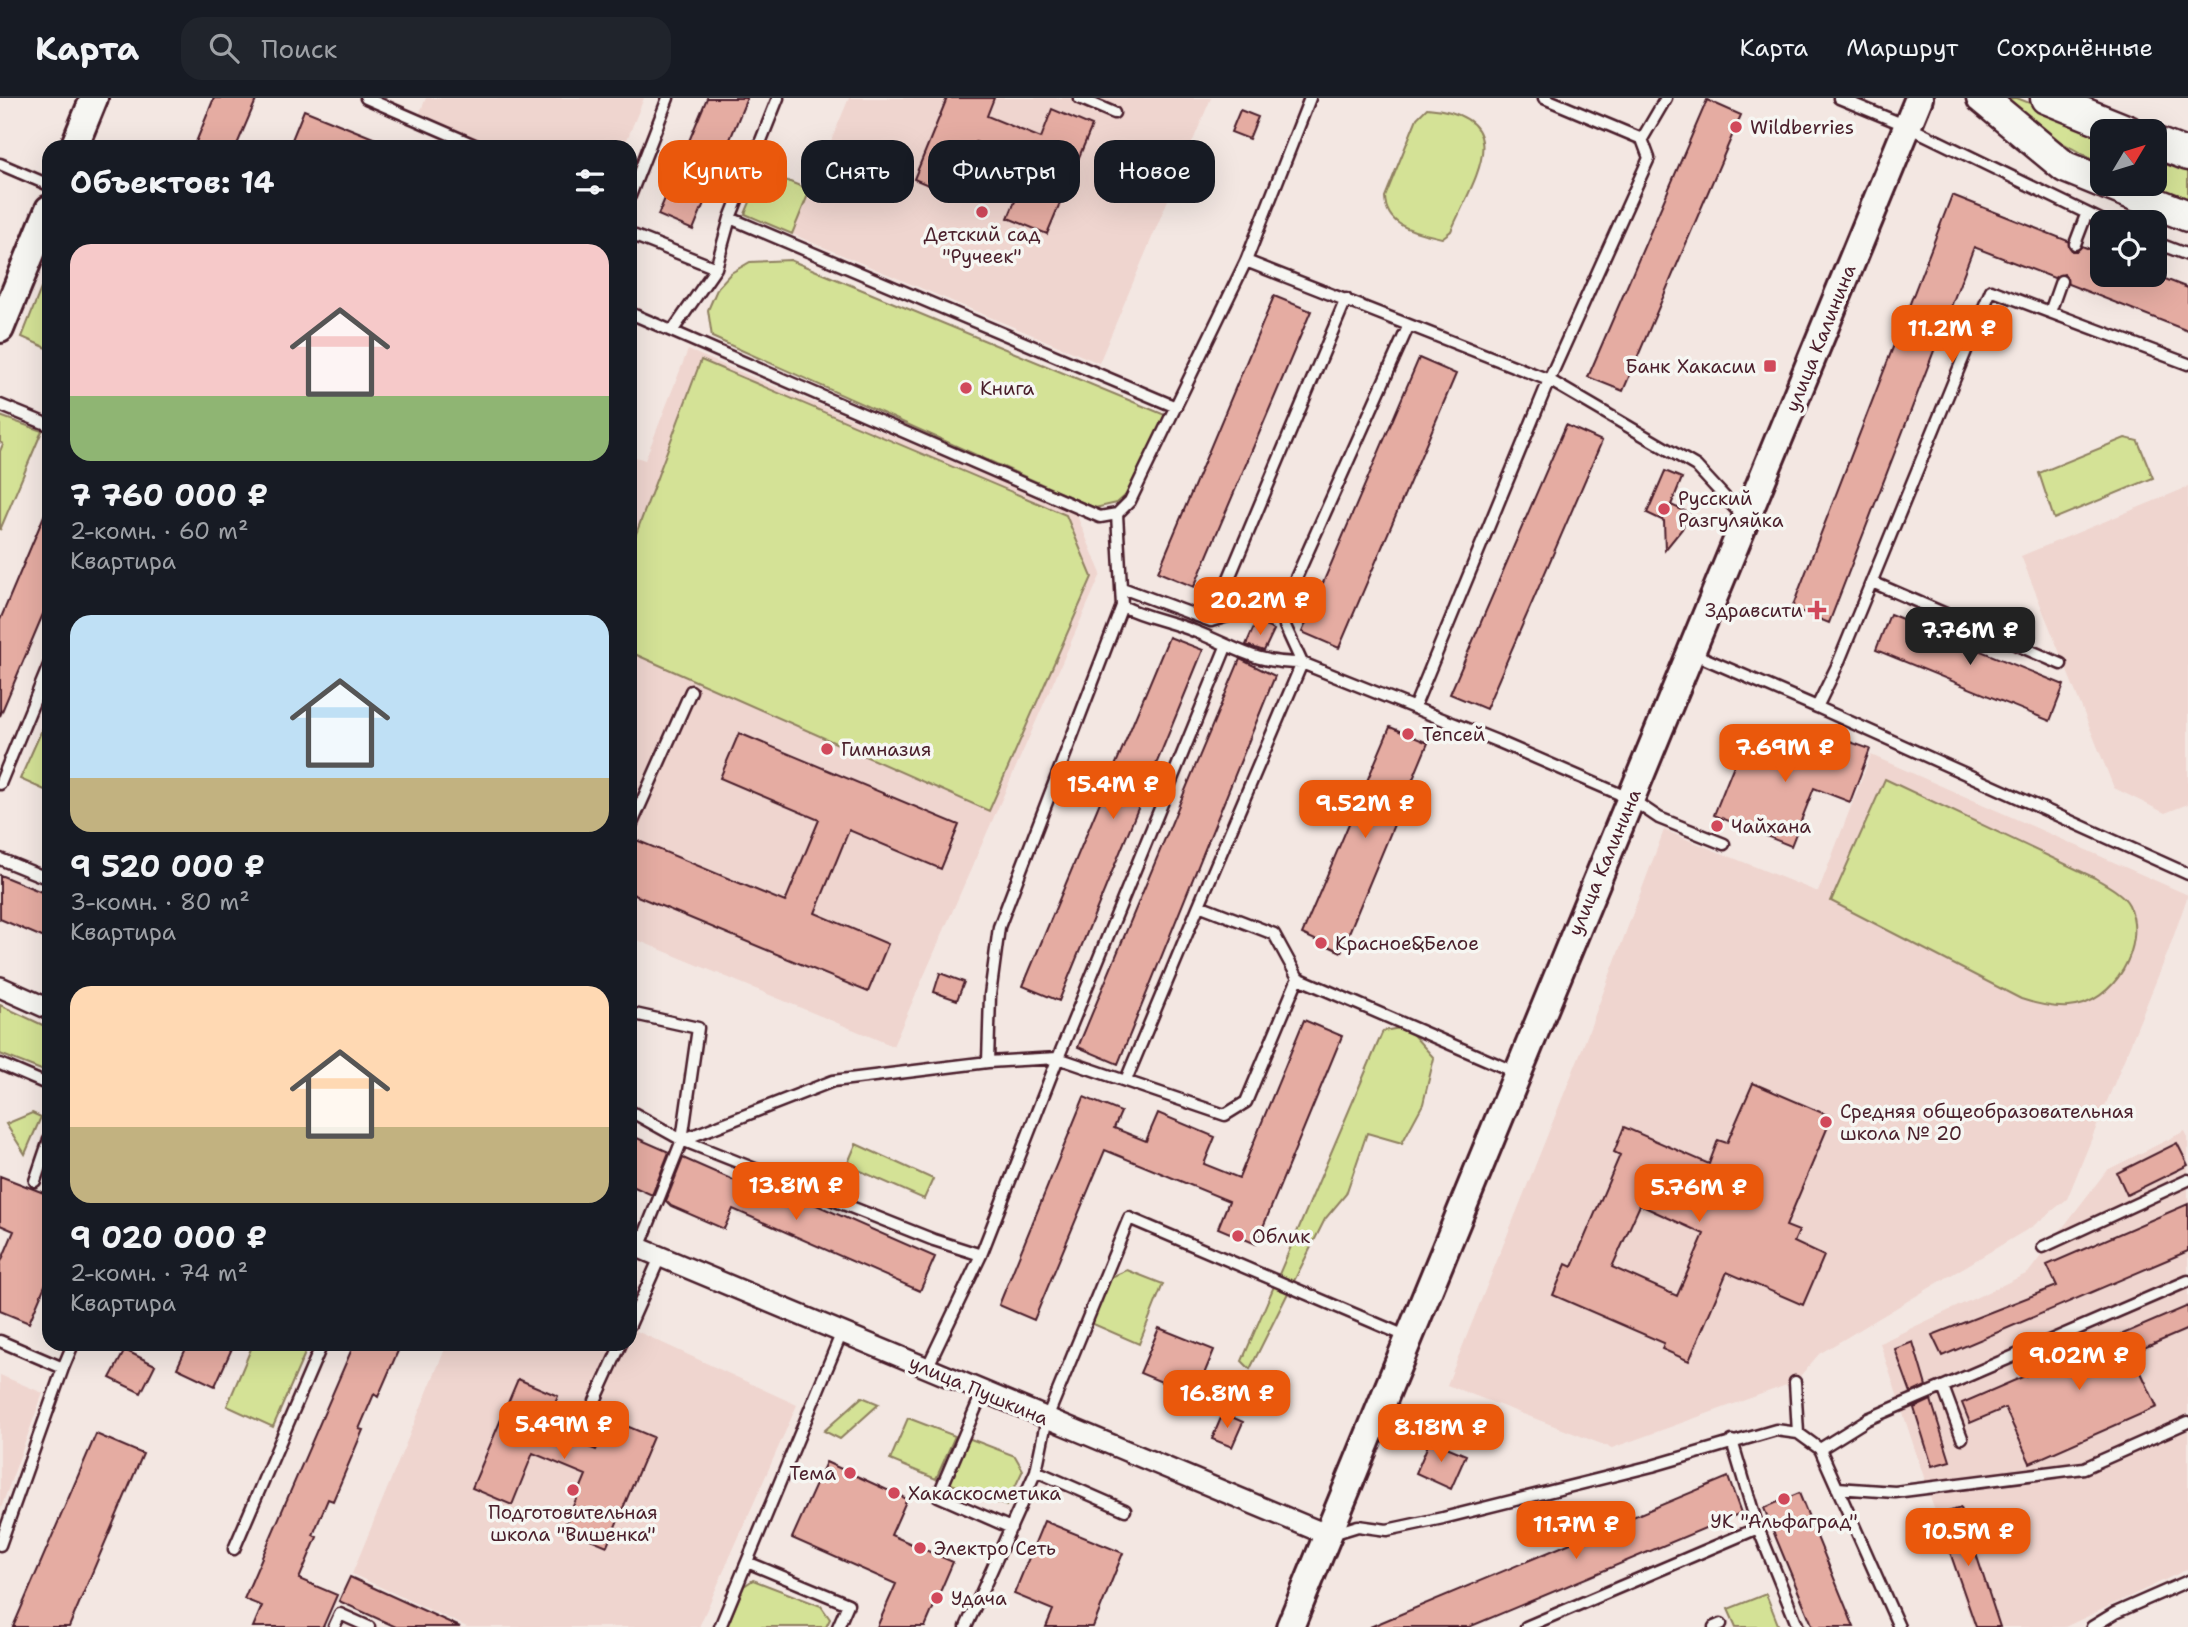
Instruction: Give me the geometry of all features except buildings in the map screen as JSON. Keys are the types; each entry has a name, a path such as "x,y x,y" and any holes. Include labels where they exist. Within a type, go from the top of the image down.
{"main road":[{"path":"77,140 94,98"},
{"name":"улица Калинина","path":"1290,1627 1516,1072 1692,653 1919,98"},
{"path":"1982,98 2065,167 2090,177"},
{"path":"2046,98 2098,119"},
{"path":"2167,147 2188,155"},
{"path":"2137,196 2188,216"},
{"path":"0,329 42,228"}],"street":[{"path":"0,987 42,1006"},
{"name":"улица Пушкина","path":"637,1247 1328,1535"}],"lane":[{"path":"366,98 463,140"},
{"path":"637,178 668,98"},
{"path":"673,330 716,268 730,218 778,98"},
{"path":"1079,98 1114,113"},
{"path":"637,316 761,372 1100,517 1117,514 1130,501 1246,261 1310,98"},
{"path":"1414,708 1549,380 1649,158 1642,139 1544,98"},
{"path":"1642,139 1666,98"},
{"path":"1839,98 1907,126 2090,216"},
{"path":"0,164 42,182"},
{"path":"2075,244 2086,215"},
{"path":"730,218 1176,407"},
{"path":"637,237 716,268"},
{"path":"2167,247 2188,256"},
{"path":"1246,261 1346,299 1408,327 1549,380 1696,466 1746,521"},
{"path":"2050,312 2061,281"},
{"path":"1817,707 1872,582 1991,290 2188,364"},
{"path":"1211,621 1346,299"},
{"path":"1126,1080 1302,663 1285,626 1287,598 1408,327"},
{"path":"0,405 42,422"},
{"path":"988,1062 990,995 999,927 1122,606 1117,514"},
{"path":"1872,582 2061,664"},
{"path":"1122,587 1211,621 1287,598"},
{"path":"1122,606 1142,616 1194,631 1226,647 1271,663 1302,663 1631,799 1659,818 1724,844"},
{"path":"927,1368 981,1255 1058,1058 1226,647"},
{"path":"1692,653 2188,874"},
{"path":"0,784 42,682"},
{"path":"637,812 691,691"},
{"path":"0,859 42,875"},
{"path":"1199,905 1274,934 1298,978 1516,1072"},
{"path":"682,1140 833,1081 988,1062 1058,1058 1225,1115 1246,1102 1298,978"},
{"path":"637,1015 698,1028 682,1140 637,1241"},
{"path":"0,1064 42,1082"},
{"path":"637,1115 682,1140 934,1240 981,1255"},
{"path":"35,1181 42,1160"},
{"path":"2043,1247 2188,1180"},
{"path":"966,1627 1036,1471 1047,1418 1129,1218 1409,1337"},
{"path":"637,1309 660,1257"},
{"path":"1820,1449 1868,1419 2188,1281"},
{"path":"720,1627 842,1332"},
{"path":"0,1341 63,1368"},
{"path":"0,1545 70,1351"},
{"path":"234,1549 320,1351"},
{"path":"595,1401 618,1351"},
{"path":"1795,1382 1798,1433"},
{"path":"1943,1387 1962,1438"},
{"path":"983,1391 938,1496 1011,1528"},
{"path":"1837,1488 1895,1492 2084,1468 2188,1422"},
{"path":"1328,1535 1359,1526 1387,1530 1443,1518 1652,1466 1776,1430 1798,1433 1820,1449 1899,1627"},
{"path":"1732,1441 1758,1528 1798,1627"},
{"path":"1036,1471 1125,1510"},
{"path":"0,1510 12,1515"},
{"path":"1526,1627 1758,1528"},
{"path":"747,1562 848,1604 838,1627"},
{"path":"2092,1627 2115,1613 2188,1581"},
{"path":"334,1627 340,1614 369,1627"}],"shaded area":[{"path":"426,98 644,98 627,140 480,140 419,115"},
{"name":"Детский сад \"Ручеек\"","path":"849,98 1211,98 1193,140 1094,140 1094,203 1167,203 1099,363 792,234 805,203 914,203 914,140 831,140"},
{"name":"Гимназия","path":"688,350 1076,513 1101,574 893,1046 637,940 637,457 645,460"},
{"path":"2188,487 2188,804 2165,813 2114,788 2021,556"},
{"name":"Средняя общеобразовательная школа № 20","path":"1871,755 2188,895 2168,952 2067,1199 2033,1226 1819,1354 1795,1382 1612,1448 1447,1385 1584,1044 1664,830 1818,892"},
{"path":"2185,1131 2188,1137 2188,1569 2065,1627 1973,1627 1880,1343 2028,1273 2107,1170"},
{"name":"Подготовительная школа \"Вишенка\"","path":"637,1331 797,1405 699,1627 467,1627 352,1574 444,1351 637,1351"},
{"path":"0,1375 43,1393 0,1511"}],"green space":[{"path":"2003,98 2017,98 2090,127 2090,158 2054,138"},
{"path":"1427,108 1455,113 1473,123 1481,137 1482,153 1478,171 1451,231 1442,238 1413,231 1397,222 1391,216 1385,197 1417,118"},
{"path":"2167,159 2188,168 2188,200 2167,192"},
{"path":"787,181 801,186 801,203 805,203 792,234 745,214 750,203 787,203"},
{"path":"790,260 1165,415 1127,494 1117,503 1095,508 712,337 708,310 718,287 731,273 750,262"},
{"path":"42,286 42,346 22,337"},
{"path":"701,360 1066,515 1092,577 989,811 637,655 637,531"},
{"path":"0,416 42,431 0,530 0,451 3,444 0,442"},
{"path":"2125,438 2138,441 2153,478 2054,519 2039,473"},
{"path":"42,730 42,789 20,779"},
{"path":"1885,779 2095,878 2123,897 2129,905 2134,921 2134,937 2123,970 2113,984 2085,1003 2069,1007 2027,1001 1831,901"},
{"path":"0,1005 42,1025 42,1070 0,1054"},
{"path":"1406,1027 1434,1058 1423,1104 1402,1143 1367,1133 1346,1194 1325,1219 1250,1369 1242,1361 1383,1031"},
{"path":"32,1113 41,1117 25,1154 6,1124"},
{"path":"856,1144 933,1179 924,1199 847,1165"},
{"path":"1127,1270 1163,1284 1139,1344 1091,1323 1111,1277"},
{"path":"250,1351 306,1351 273,1427 227,1406"},
{"path":"862,1397 879,1404 840,1439 824,1431"},
{"path":"908,1418 955,1436 936,1479 890,1460"},
{"path":"968,1438 1015,1456 1023,1470 1006,1506 949,1483"},
{"path":"753,1580 821,1606 830,1619 826,1627 727,1627 744,1586"},
{"path":"1766,1594 1779,1627 1736,1627 1728,1609"}],"place":[{"name":"Wildberries","path":"1736,127"},
{"name":"Детский сад \"Ручеек\"","path":"982,212"},
{"name":"Банк Хакасии","path":"1770,366"},
{"name":"Книга","path":"966,388"},
{"name":"Русский Разгуляйка","path":"1664,509"},
{"name":"Здравсити","path":"1817,610"},
{"name":"Тепсей","path":"1408,734"},
{"name":"Гимназия","path":"827,749"},
{"name":"Чайхана","path":"1717,826"},
{"name":"Красное&Белое","path":"1321,943"},
{"name":"Средняя общеобразовательная школа № 20","path":"1826,1122"},
{"name":"Облик","path":"1238,1236"},
{"name":"Тема","path":"850,1473"},
{"name":"Подготовительная школа \"Вишенка\"","path":"573,1490"},
{"name":"Хакаскосметика","path":"894,1493"},
{"name":"УК \"Альфаград\"","path":"1784,1499"},
{"name":"Электро Сеть","path":"920,1548"},
{"name":"Удача","path":"937,1598"}]}
